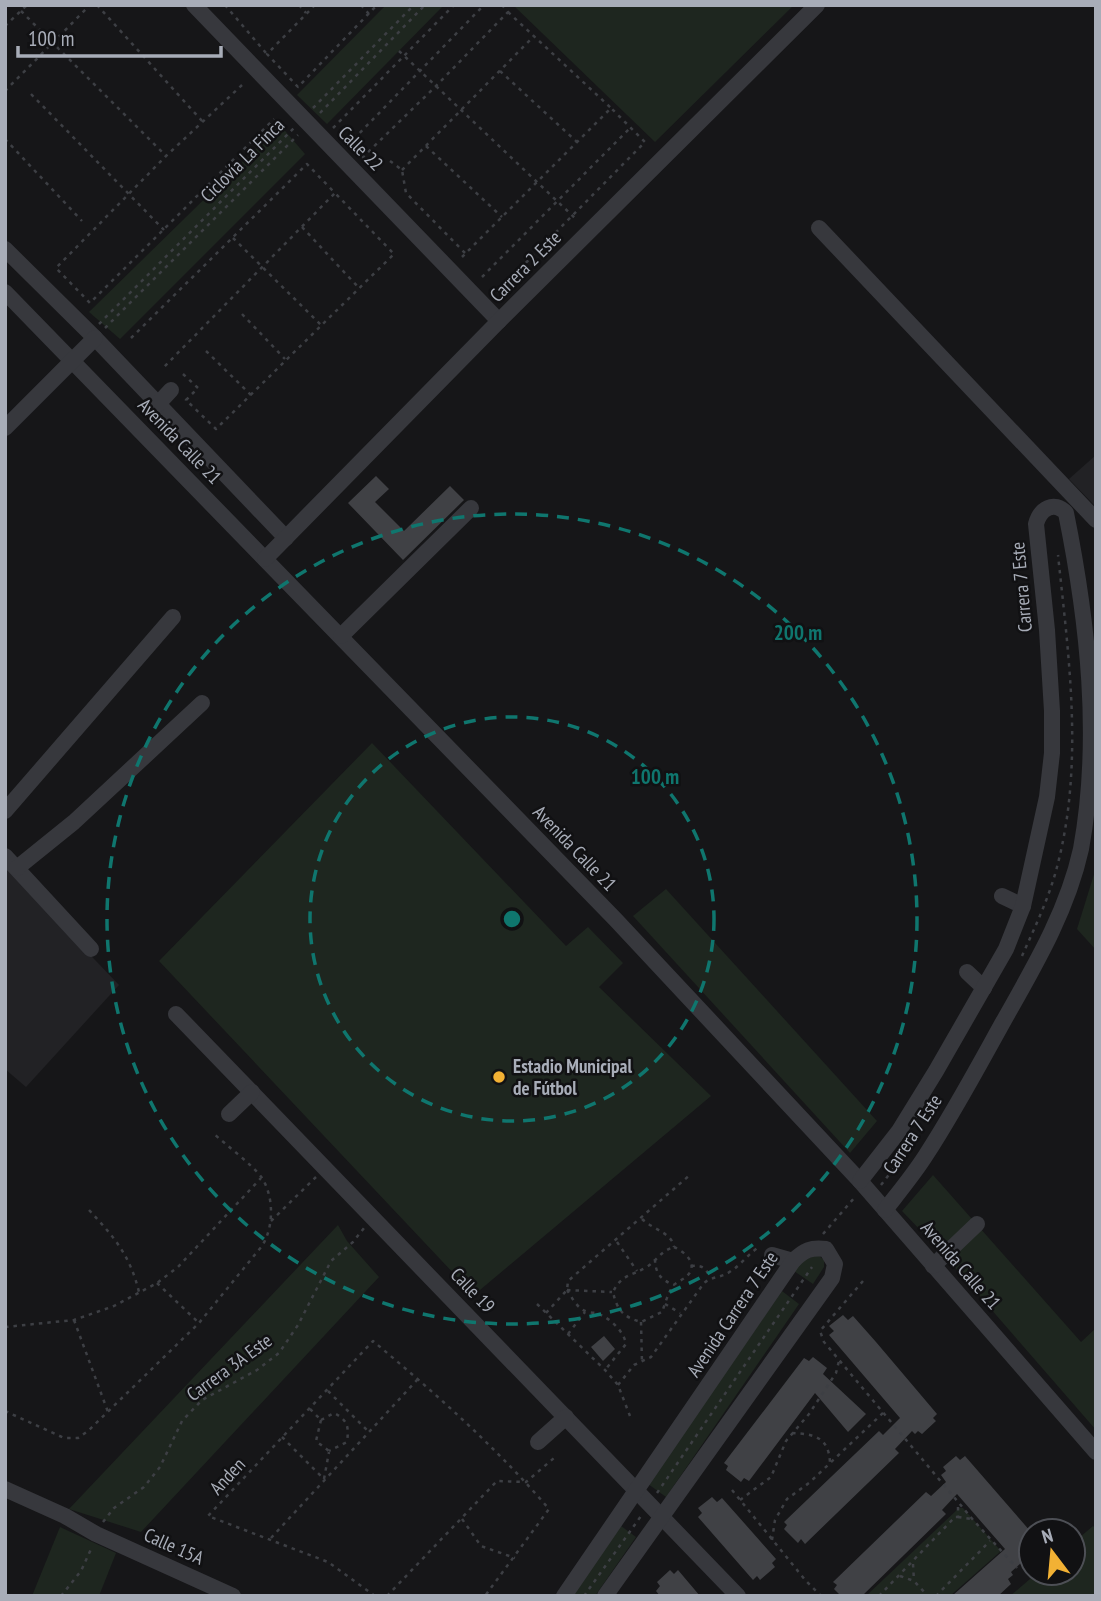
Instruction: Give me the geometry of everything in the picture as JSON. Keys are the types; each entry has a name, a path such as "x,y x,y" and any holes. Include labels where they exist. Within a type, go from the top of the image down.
{"street":[{"name":"Calle 22","path":"194,5 305,122 373,179 499,321"},
{"name":"Carrera 2 Este","path":"265,559 499,321 817,5"},
{"path":"819,228 1096,520"},
{"name":"Avenida Calle 21","path":"5,249 35,268 92,335 286,538"},
{"name":"Avenida Calle 21","path":"5,292 615,919 862,1184 1096,1452"},
{"path":"5,428 73,361 92,335"},
{"path":"158,404 171,390"},
{"name":"Carrera 7 Este","path":"862,1184 899,1131 984,988 1006,948 1023,905 1045,810 1052,753 1047,630 1036,524 1039,514 1046,508 1055,506 1066,513 1076,561 1091,695 1092,753 1081,848 1055,928 932,1147 885,1210"},
{"path":"341,636 471,508"},
{"path":"5,811 173,617"},
{"path":"17,868 74,821 202,703"},
{"path":"5,856 91,948"},
{"path":"1002,896 1023,905"},
{"path":"967,972 984,988"},
{"name":"Calle 19","path":"176,1014 738,1596"},
{"path":"229,1114 252,1092"},
{"path":"933,1266 976,1224"},
{"path":"606,1596 832,1278 835,1264 832,1256 826,1249 812,1247"},
{"name":"Avenida Carrera 7 Este","path":"564,1596 793,1261 812,1247"},
{"path":"765,1251 793,1261"},
{"path":"538,1442 566,1417"},
{"name":"Calle 15A","path":"5,1489 233,1596"}],"path":[{"path":"5,26 27,5"},
{"path":"5,91 90,5"},
{"path":"97,5 203,122"},
{"path":"225,5 298,87 377,5"},
{"path":"299,5 307,14"},
{"path":"267,54 315,5"},
{"path":"360,5 369,14"},
{"name":"Ciclovía La Finca","path":"92,335 305,122 414,5"},
{"path":"92,335 425,5"},
{"path":"332,129 454,5"},
{"path":"348,145 484,5"},
{"path":"497,292 645,142 502,5"},
{"path":"21,11 166,156"},
{"path":"362,158 508,12"},
{"path":"402,170 534,36"},
{"path":"399,51 577,220"},
{"path":"500,71 577,142"},
{"path":"242,85 166,156 56,268 90,303 274,119"},
{"path":"31,94 163,230"},
{"path":"462,257 611,108"},
{"path":"482,277 630,127"},
{"path":"5,139 82,221"},
{"path":"426,146 502,217"},
{"path":"390,161 402,170 406,193 466,254"},
{"path":"131,338 307,164 394,254 216,429 186,400 198,388 183,374"},
{"path":"163,369 335,193"},
{"path":"302,227 359,289"},
{"path":"233,238 321,326"},
{"path":"242,314 286,360"},
{"path":"206,351 251,395"},
{"path":"5,1411 64,1438 78,1438 199,1324 262,1246 269,1236 271,1221 270,1205 262,1178 213,1133"},
{"path":"271,1221 325,1168"},
{"path":"546,1313 567,1290 568,1281 691,1174"},
{"path":"5,1327 74,1320 114,1306 157,1283 178,1267 262,1178"},
{"name":"Carrera 7 Este","path":"812,1247 862,1184"},
{"path":"89,1210 125,1252 139,1293"},
{"name":"Carrera 3A Este","path":"61,1596 81,1571 96,1534 114,1508 144,1487 160,1467 182,1422 202,1400 257,1370 279,1353 298,1325 331,1261 353,1242 373,1217"},
{"path":"642,1219 653,1229 668,1235 673,1240 674,1247"},
{"path":"616,1241 637,1271"},
{"path":"674,1247 684,1251 690,1259 690,1272 674,1285 662,1312 641,1322 624,1316 617,1307 613,1292 621,1279 647,1268 664,1250 674,1247"},
{"path":"618,1385 634,1366 651,1357 704,1283 710,1278 721,1277 733,1271 749,1253 765,1251"},
{"path":"655,1259 659,1276 674,1285"},
{"path":"691,1266 706,1269 710,1278"},
{"path":"583,1596 650,1504 811,1267"},
{"path":"863,1281 820,1331 824,1342 1017,1569"},
{"path":"157,1283 199,1324"},
{"path":"567,1290 613,1292"},
{"path":"567,1290 576,1305 611,1321 625,1336 626,1345 606,1370"},
{"path":"537,1304 606,1370 618,1385 630,1416"},
{"path":"665,1304 682,1314"},
{"path":"568,1335 585,1311"},
{"path":"74,1320 108,1412"},
{"path":"641,1322 642,1363"},
{"name":"Anden","path":"374,1596 328,1562 208,1516 373,1342 418,1379 526,1482 550,1510 485,1596"},
{"path":"740,1500 771,1477 786,1441 809,1414 836,1373 839,1359"},
{"path":"270,1540 418,1379"},
{"path":"328,1391 369,1432"},
{"path":"310,1409 321,1420"},
{"path":"772,1540 775,1520 787,1499 830,1464 884,1412"},
{"path":"334,1413 344,1418 349,1429 347,1442 329,1451 316,1441 321,1420 334,1413"},
{"path":"792,1433 816,1436 830,1453 830,1464"},
{"path":"282,1437 324,1479"},
{"path":"324,1479 329,1451"},
{"path":"387,1596 497,1481 526,1482 554,1458"},
{"path":"732,1490 821,1596"},
{"path":"879,1596 958,1517 957,1500"},
{"path":"958,1517 974,1521"},
{"path":"462,1518 481,1546 515,1558"},
{"path":"899,1576 914,1581 932,1596 940,1592 991,1540"},
{"path":"912,1562 914,1581"}],"shaded area":[{"path":"386,5 444,5 327,124 297,95"},
{"path":"513,5 794,5 655,142"},
{"path":"280,125 305,154 120,339 89,312"},
{"path":"1096,455 1096,507 1069,479"},
{"path":"372,743 566,946 588,927 623,963 599,987 711,1096 474,1295 159,961"},
{"path":"5,866 119,985 26,1087 5,1069"},
{"path":"1096,868 1096,950 1077,929"},
{"path":"666,889 877,1121 850,1153 633,916"},
{"path":"933,1175 1081,1342 1096,1328 1096,1430 944,1255 902,1211"},
{"path":"338,1225 347,1241 379,1277 141,1532 69,1509"},
{"path":"818,1255 824,1260 824,1267 813,1284 794,1271 802,1258"},
{"path":"782,1291 799,1304 666,1497 648,1484"},
{"path":"959,1508 963,1508 1001,1551 950,1596 866,1596"},
{"path":"621,1526 636,1537 595,1596 571,1596"},
{"path":"1093,1526 1096,1529 1096,1596 1010,1596 1021,1587 1087,1587 1087,1531"},
{"path":"60,1527 116,1553 99,1596 32,1596"}],"building":[{"path":"376,476 389,489 375,502 404,531 450,486 464,500 403,560 348,503"},
{"path":"843,1315 848,1320 853,1316 876,1342 937,1414 933,1418 936,1421 922,1434 912,1431 895,1449 899,1453 805,1544 801,1539 798,1543 784,1529 787,1525 784,1522 879,1431 883,1435 900,1418 829,1335 834,1331 829,1326"},
{"path":"604,1336 615,1349 603,1361 591,1347"},
{"path":"813,1357 827,1368 823,1374 866,1414 848,1432 815,1393 749,1481 744,1478 741,1482 726,1470 728,1466 724,1463 804,1358 809,1361"},
{"path":"956,1456 960,1460 965,1456 1018,1517 1017,1567 1008,1579 1011,1584 998,1596 952,1596 1005,1549 957,1494 942,1510 946,1514 862,1596 841,1596 834,1589 837,1585 833,1582 926,1492 931,1496 946,1482 941,1475 946,1471 943,1467"},
{"path":"712,1497 717,1502 722,1498 776,1559 772,1563 775,1567 760,1580 757,1576 753,1580 698,1517 702,1513 698,1508"},
{"path":"670,1570 674,1574 678,1570 700,1596 660,1596 656,1591 660,1586 657,1582"}],"place":[{"name":"Estadio Municipal de Fútbol","path":"499,1077"}]}
